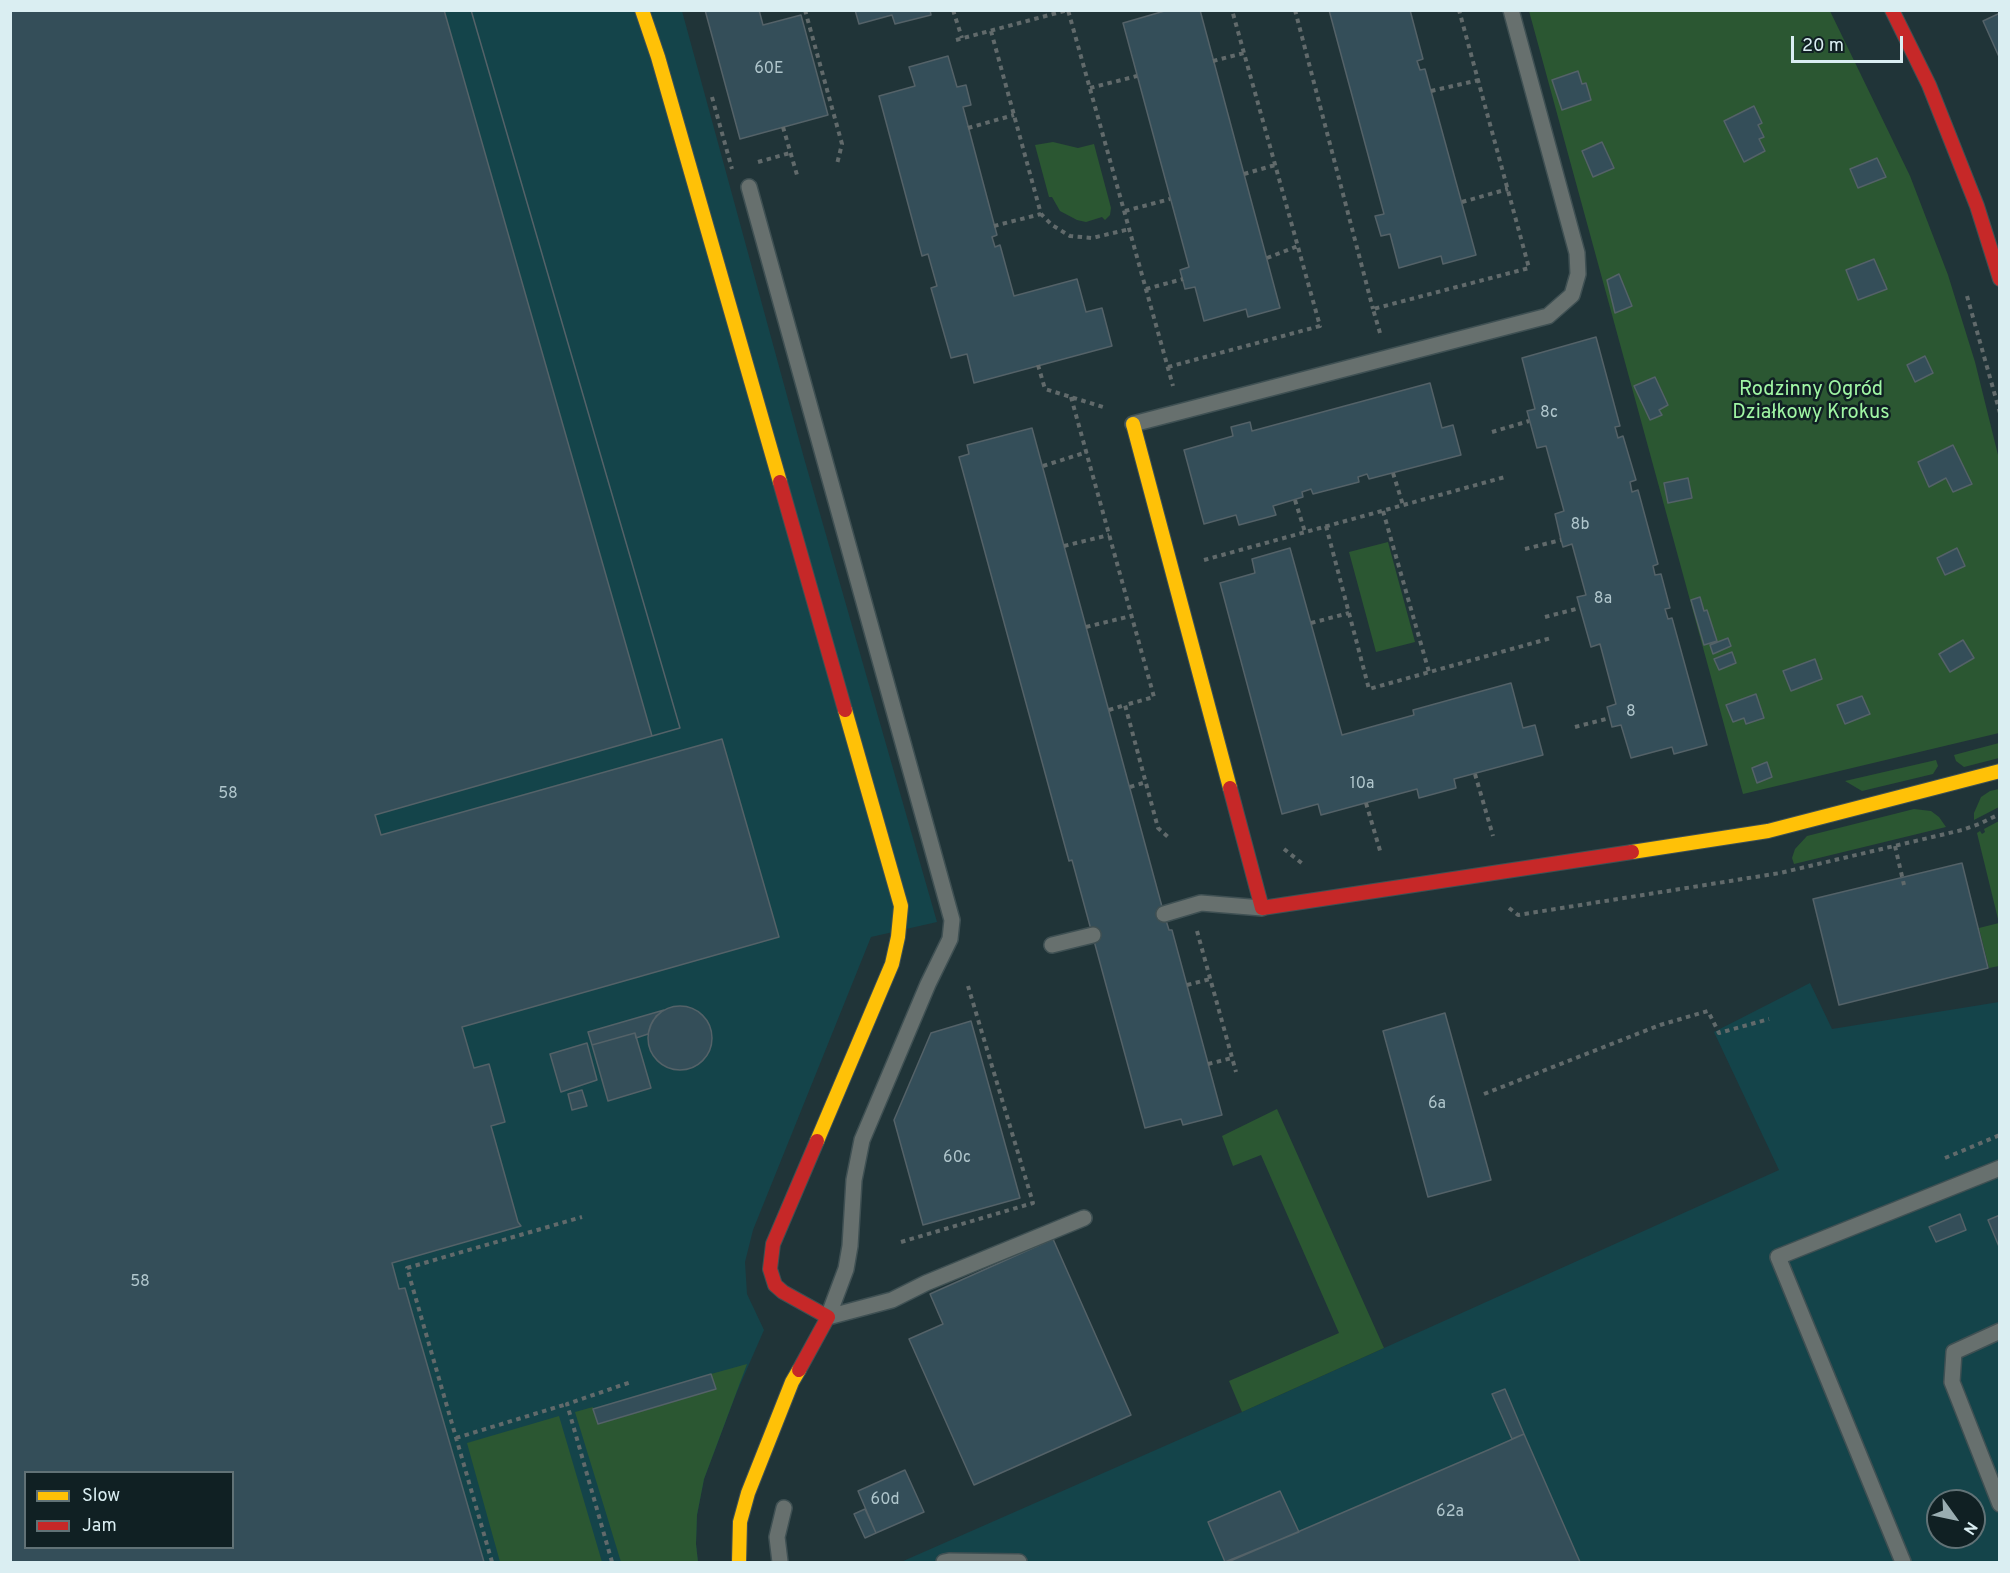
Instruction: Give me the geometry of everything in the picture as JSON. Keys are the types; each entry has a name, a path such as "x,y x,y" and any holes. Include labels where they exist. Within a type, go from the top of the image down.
{"street":[{"path":"642,10 658,57 900,906 898,937 892,964 772,1244 770,1269 775,1285 783,1292 828,1317 792,1382 748,1493 740,1522 739,1563"},
{"path":"1892,10 1929,85 1977,206 2000,279"},
{"path":"1133,424 1262,908 1768,831 2000,771"}],"lane":[{"path":"1133,424 1548,316 1572,295 1578,274 1577,253 1511,10"},
{"path":"749,187 952,920 950,939 928,984 862,1140 854,1179 850,1246 846,1269 828,1317"},
{"path":"1164,914 1201,903 1262,908"},
{"path":"1052,945 1093,935"},
{"path":"1903,1563 1778,1257 2000,1168"},
{"path":"828,1317 892,1300 926,1283 1084,1218"},
{"path":"2000,1331 1954,1352 1952,1382 2000,1504"},
{"path":"780,1563 777,1537 784,1508"},
{"path":"944,1563 949,1561 1019,1563"}],"path":[{"path":"805,10 842,144 837,164"},
{"path":"953,10 962,39"},
{"path":"956,40 1068,10 1180,412"},
{"path":"1168,367 1320,326 1232,10"},
{"path":"1295,10 1386,358"},
{"path":"1373,309 1529,268 1459,10"},
{"path":"991,31 1041,214 1052,225 1070,236 1092,238 1130,230"},
{"path":"1213,61 1244,53"},
{"path":"1090,88 1137,76"},
{"path":"1431,91 1479,80"},
{"path":"712,97 732,170 742,167"},
{"path":"968,128 1014,116"},
{"path":"783,127 797,175"},
{"path":"751,164 790,153"},
{"path":"1244,174 1275,165"},
{"path":"1462,202 1508,189"},
{"path":"1125,211 1170,199"},
{"path":"994,226 1041,214"},
{"path":"1267,258 1298,246"},
{"path":"1146,289 1183,279"},
{"path":"1967,296 2000,413"},
{"path":"1038,365 1045,389 1124,413 1133,424"},
{"path":"1071,397 1154,697 1109,710"},
{"path":"1492,432 1529,421"},
{"path":"1043,466 1087,453"},
{"path":"1393,473 1403,505"},
{"path":"1204,561 1505,477"},
{"path":"1295,500 1305,532"},
{"path":"1383,511 1429,672"},
{"path":"1326,526 1370,689 1551,638"},
{"path":"1065,546 1109,535"},
{"path":"1526,549 1561,540"},
{"path":"1545,617 1580,608"},
{"path":"1311,623 1349,613"},
{"path":"1086,627 1131,616"},
{"path":"1125,705 1158,828 1168,837"},
{"path":"1575,727 1610,718"},
{"path":"1475,774 1493,836"},
{"path":"1130,787 1146,782"},
{"path":"1366,803 1381,855"},
{"path":"1243,836 1260,830 1306,867"},
{"path":"1482,838 1504,835"},
{"path":"1895,846 1904,885"},
{"path":"1370,856 1392,853"},
{"path":"1190,906 1236,1072"},
{"path":"1187,985 1210,979"},
{"path":"901,1242 1033,1203 968,986"},
{"path":"1484,1094 1660,1025 1708,1011 1719,1033 1770,1019"},
{"path":"1208,1064 1232,1058"},
{"path":"492,1563 407,1268 582,1217"},
{"path":"456,1438 631,1382"},
{"path":"567,1404 612,1563"}],"shaded area":[{"path":"11,11 682,11 804,458 937,922 871,937 753,1230 745,1262 747,1294 764,1330 736,1394 704,1479 697,1515 698,1562 11,1562"},
{"path":"1810,983 1832,1029 1999,1002 1999,1562 901,1562 1242,1412 1779,1170 1714,1032"}],"green space":[{"name":"Rodzinny Ogród Działkowy Krokus","path":"1529,11 1830,11 1910,176 1948,275 1975,362 1999,459 1999,733 1743,794"},
{"path":"1053,142 1078,148 1094,144 1111,208 1110,215 1105,220 1102,217 1086,222 1077,220 1060,211 1052,197 1049,197 1035,145"},
{"path":"1388,542 1415,642 1376,652 1349,552"},
{"path":"1999,743 1999,758 1964,767 1956,761 1954,755"},
{"path":"1936,760 1938,766 1933,774 1862,791 1845,781"},
{"path":"1999,789 1999,807 1974,820 1974,813 1981,797 1990,791"},
{"path":"1914,809 1931,811 1946,827 1794,864 1792,858 1795,849 1807,836"},
{"path":"1999,821 1999,923 1977,833 1980,831 1982,834 1985,832 1984,829"},
{"path":"1999,923 1999,966 1989,968 1979,928"},
{"path":"1277,1109 1384,1348 1242,1412 1229,1381 1339,1333 1261,1155 1233,1166 1222,1136"},
{"path":"747,1364 704,1479 697,1515 698,1562 621,1562 575,1412 593,1407 598,1424 715,1389 711,1374"},
{"path":"559,1416 602,1562 500,1562 467,1443"}],"building":[{"path":"10,10 471,10 680,728 375,815 381,835 722,739 779,937 462,1027 474,1068 489,1064 505,1122 491,1126 521,1226 392,1263 399,1289 405,1288 484,1562 10,1562"},
{"path":"444,10 471,10 680,728 652,736"},
{"path":"705,10 759,10 763,25 801,15 828,115 740,139"},
{"path":"855,10 930,10 931,15 895,24 892,15 859,24"},
{"path":"1168,10 1200,10 1280,308 1248,317 1246,309 1204,321 1195,287 1185,289 1180,270 1189,267 1123,23"},
{"path":"1329,10 1410,10 1423,59 1417,61 1420,70 1425,69 1476,255 1443,264 1441,256 1399,268 1390,234 1381,236 1375,216 1384,214"},
{"path":"2000,13 2000,59 1983,21"},
{"path":"948,56 957,87 966,85 971,105 963,107 997,235 992,237 995,247 1000,245 1014,296 1077,279 1086,312 1102,308 1112,346 974,383 967,354 951,358 931,288 937,286 928,254 922,256 879,96 915,86 909,67"},
{"path":"1578,71 1582,84 1586,83 1591,100 1562,110 1552,80"},
{"path":"1754,106 1762,123 1758,125 1764,137 1759,139 1765,151 1744,162 1724,121"},
{"path":"1602,142 1614,168 1593,177 1582,151"},
{"path":"1877,158 1886,177 1858,188 1850,169"},
{"path":"1874,259 1887,289 1858,300 1846,270"},
{"path":"1619,274 1632,306 1615,313 1607,280"},
{"path":"1596,337 1620,426 1615,427 1618,438 1623,436 1636,480 1630,482 1632,492 1638,490 1658,564 1653,566 1655,575 1661,574 1670,608 1665,609 1668,619 1672,618 1707,745 1674,754 1672,747 1631,758 1621,725 1612,727 1607,707 1616,704 1600,644 1591,647 1577,597 1586,595 1572,544 1563,547 1555,514 1564,511 1546,446 1537,448 1527,411 1535,409 1522,358"},
{"path":"1925,356 1933,373 1915,382 1907,365"},
{"path":"1655,377 1668,405 1659,410 1662,415 1650,420 1634,386"},
{"path":"1430,383 1442,428 1453,425 1461,455 1369,479 1367,474 1358,477 1359,482 1313,494 1311,489 1302,492 1303,497 1273,506 1276,515 1239,525 1236,515 1204,524 1184,450 1233,436 1231,427 1250,422 1252,431"},
{"path":"1032,428 1164,914 1169,930 1172,930 1222,1115 1183,1125 1181,1119 1145,1128 1072,860 1069,861 959,457 969,454 967,445"},
{"path":"1953,445 1972,484 1953,492 1946,478 1929,487 1918,462"},
{"path":"1688,478 1692,498 1668,503 1664,483"},
{"path":"1290,548 1342,735 1414,715 1413,710 1511,683 1523,728 1535,725 1543,755 1454,779 1456,788 1419,798 1417,789 1321,815 1318,804 1282,814 1220,583 1255,573 1252,559"},
{"path":"1957,548 1965,566 1945,575 1937,558"},
{"path":"1700,597 1704,611 1707,610 1717,641 1704,645 1691,600"},
{"path":"1728,638 1731,646 1713,654 1710,645"},
{"path":"1963,640 1974,658 1950,672 1939,654"},
{"path":"1732,652 1736,663 1719,670 1714,659"},
{"path":"1815,659 1822,679 1791,691 1783,671"},
{"path":"1756,694 1764,718 1746,724 1744,718 1733,722 1726,705"},
{"path":"1862,696 1870,714 1845,724 1837,705"},
{"path":"1767,762 1772,777 1757,783 1752,768"},
{"path":"1962,863 1988,968 1839,1005 1813,899"},
{"path":"680,1006 692,1008 703,1015 710,1026 712,1038 710,1050 703,1061 692,1068 680,1070 668,1068 657,1061 650,1050 648,1038 650,1026 657,1015 668,1008"},
{"path":"664,1010 656,1016 648,1034 636,1038 635,1033 592,1045 588,1032"},
{"path":"1445,1013 1491,1180 1428,1197 1383,1031"},
{"path":"971,1021 1020,1198 923,1225 894,1120 931,1033"},
{"path":"635,1033 651,1088 608,1101 592,1045"},
{"path":"587,1043 597,1080 561,1092 550,1054"},
{"path":"582,1090 587,1106 572,1110 568,1094"},
{"path":"1960,1214 1966,1230 1936,1242 1929,1227"},
{"path":"2000,1215 2000,1249 1988,1220"},
{"path":"1053,1239 1131,1415 974,1485 909,1339 943,1324 930,1294"},
{"path":"711,1374 716,1389 598,1424 593,1409"},
{"path":"1505,1389 1524,1434 1512,1439 1492,1394"},
{"path":"1524,1434 1580,1562 1228,1562 1488,1450"},
{"path":"905,1470 924,1512 876,1533 858,1491"},
{"path":"1280,1491 1299,1532 1225,1562 1208,1522"},
{"path":"865,1509 876,1533 865,1538 854,1514"}],"traffic: slow":[{"path":"642,10 658,57 780,482"},
{"path":"1133,424 1230,788"},
{"path":"817,1141 892,964 901,906 845,710"},
{"path":"1632,852 1768,831 2000,771"},
{"path":"739,1562 740,1522 748,1493 792,1382 799,1370"}],"traffic: jam":[{"path":"1892,10 1929,85 1977,206 2000,279"},
{"path":"780,482 845,710"},
{"path":"1230,788 1262,908 1632,852"},
{"path":"799,1370 828,1317 783,1292 775,1285 770,1269 773,1244 817,1141"}]}
